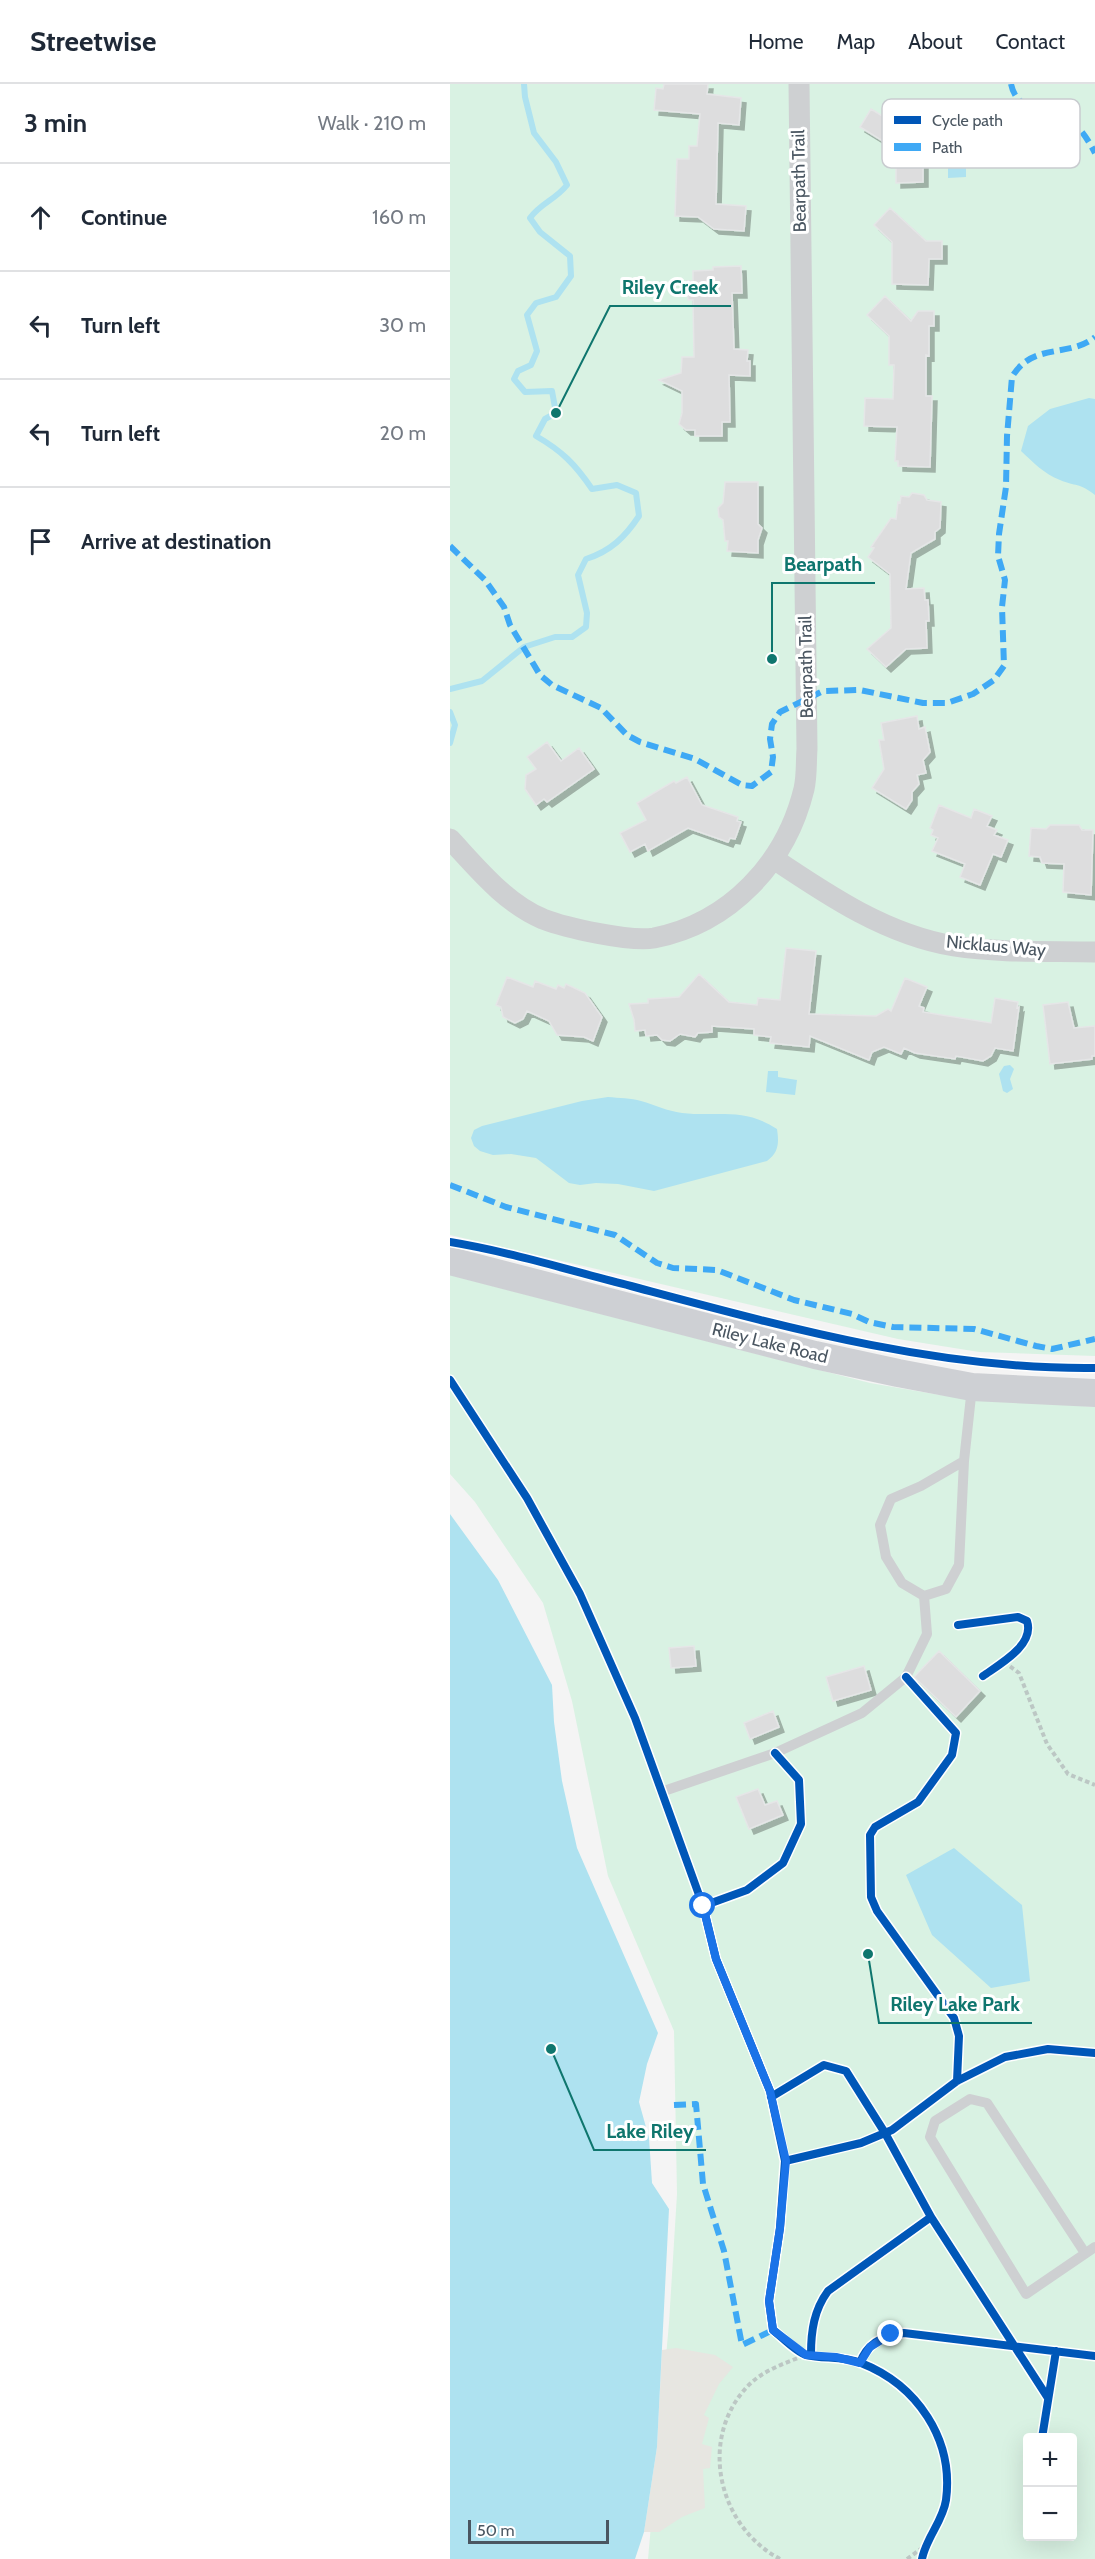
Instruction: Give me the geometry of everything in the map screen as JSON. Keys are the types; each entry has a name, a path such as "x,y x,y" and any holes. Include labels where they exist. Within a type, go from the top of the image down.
{"street":[{"name":"Bearpath Trail","path":"450,839 512,901 542,918 577,930 652,938 689,927 723,910 752,886 774,859 794,823 804,787 807,748 799,84"},
{"name":"Nicklaus Way","path":"774,859 865,916 908,933 952,945 993,950 1095,952"},
{"name":"Riley Lake Road","path":"450,1261 815,1355 972,1387 1095,1393"}],"lane":[{"path":"964,1461 921,1486 891,1499 879,1525 886,1557 902,1583 924,1596 946,1589 959,1565 964,1461 972,1387"},
{"path":"661,1792 775,1753 862,1713 906,1677 927,1634 924,1596"},
{"path":"1085,2253 987,2103 970,2099 935,2121 930,2137 1026,2294 1095,2247"}],"path":[{"path":"1011,1654 1000,1664 1019,1673 1047,1744 1068,1774 1095,1785"},
{"path":"798,2349 812,2353"},
{"path":"780,2559 766,2552 752,2538 728,2503 720,2480 722,2429 731,2408 745,2389 758,2377 812,2353"},
{"path":"922,2559 929,2538"},
{"path":"907,2559 925,2546"},
{"path":"756,2552 766,2552"}],"green space":[{"path":"450,84 1095,84 1095,1356 979,1352 898,1339 450,1235"},
{"path":"450,1275 870,1383 940,1395 1095,1407 1095,2559 648,2559 669,2323 677,2194 674,2031 608,1876 572,1701 543,1603 475,1502 450,1474"}],"sand":[{"path":"676,2348 715,2355 733,2367 719,2384 704,2415 709,2418 702,2444 712,2447 710,2468 703,2469 705,2508 682,2517 659,2532 644,2532 657,2447 662,2350"}],"water":[{"path":"948,168 966,168 966,177 948,178"},
{"path":"1089,398 1095,399 1095,495 1081,486 1054,477 1021,451 1028,426 1050,409"},
{"path":"1010,1065 1014,1069 1010,1079 1013,1089 1007,1093 1003,1091 999,1074 1004,1066"},
{"path":"768,1071 778,1071 778,1077 797,1080 795,1095 766,1092"},
{"path":"608,1097 637,1100 682,1113 730,1114 753,1118 777,1129 777,1147 767,1161 654,1191 618,1184 569,1183 536,1158 511,1154 493,1155 480,1151 474,1146 471,1138 474,1130 482,1126 582,1101"},
{"path":"450,1514 498,1580 552,1685 554,1722 562,1781 577,1848 658,2033 647,2064 639,2102 649,2138 652,2183 669,2209 657,2447 644,2532 635,2559 450,2559"},
{"path":"954,1848 1022,1905 1030,1981 991,1988 932,1935 906,1875"}],"building":[{"path":"664,84 708,84 707,94 741,98 739,125 718,123 716,204 746,206 744,231 714,229 698,217 675,216 677,159 689,159 689,146 697,146 700,114 654,110 656,88 663,89"},
{"path":"871,109 882,116 882,140 860,127"},
{"path":"896,168 923,168 923,182 896,183"},
{"path":"890,208 926,241 942,241 942,259 929,259 928,285 892,284 892,242 874,225"},
{"path":"741,266 742,293 732,293 734,349 748,350 747,361 750,361 750,376 729,375 730,422 722,422 722,436 695,436 695,430 686,430 679,424 682,413 682,391 659,380 681,373 682,357 694,357 693,300 688,300 687,281 693,281 693,271 713,270 713,267"},
{"path":"885,296 911,321 918,311 934,311 934,326 929,326 929,356 926,355 926,396 932,396 930,467 898,466 898,461 895,461 897,427 864,426 865,398 893,399 894,365 889,365 889,336 867,315"},
{"path":"725,482 758,482 758,524 762,528 758,540 758,553 727,551 728,541 725,541 723,520 719,517 718,508 723,503"},
{"path":"912,493 924,495 927,500 941,502 940,528 935,532 935,539 911,553 906,589 924,588 925,600 928,600 927,648 906,649 886,667 867,649 891,628 890,574 868,557 874,548 871,547 891,518 896,519 901,496 909,497"},
{"path":"917,716 919,729 925,727 930,752 923,760 926,773 917,775 919,784 912,792 912,800 906,809 872,788 884,769 879,740 884,740 881,723"},
{"path":"547,742 561,761 579,748 594,769 547,802 544,799 536,805 525,789 526,775 536,769 527,757"},
{"path":"687,777 702,805 738,817 737,821 741,822 735,839 730,838 728,842 688,828 648,851 645,844 630,852 620,833 646,820 637,803 674,781 676,783"},
{"path":"939,805 971,818 974,809 992,816 987,826 997,830 994,835 1008,840 1001,857 993,854 980,885 960,877 965,864 932,851 938,838 931,835 933,830 930,828"},
{"path":"1050,825 1079,825 1082,830 1093,830 1091,895 1063,892 1064,864 1042,863 1040,857 1029,856 1031,828 1046,829"},
{"path":"786,948 816,951 809,1014 876,1016 888,1009 891,1011 905,978 927,987 919,1006 924,1008 923,1012 991,1023 995,998 1018,1002 1013,1051 995,1048 991,1056 983,1061 956,1056 955,1059 915,1053 904,1048 901,1054 884,1047 872,1052 869,1060 810,1036 809,1047 770,1043 771,1037 754,1035 754,1029 712,1026 712,1032 698,1033 695,1037 680,1034 670,1041 662,1040 657,1035 646,1036 645,1030 635,1031 629,1004 648,1003 648,999 679,997 699,974 729,1002 757,1005 758,998 780,1000"},
{"path":"507,977 533,987 535,981 556,989 558,985 564,988 566,984 585,993 602,1017 593,1041 584,1037 557,1035 549,1021 527,1011 523,1019 515,1023 503,1017 501,1007 496,1005"},
{"path":"1068,1002 1074,1028 1095,1026 1095,1056 1092,1056 1092,1059 1050,1064 1043,1005"},
{"path":"694,1646 696,1666 671,1668 669,1648"},
{"path":"939,1651 980,1691 956,1717 914,1677"},
{"path":"864,1666 871,1690 833,1701 826,1677"},
{"path":"773,1711 779,1727 750,1739 744,1723"},
{"path":"758,1789 765,1805 777,1801 783,1815 749,1829 736,1797"}],"waterway":[{"path":"450,689 482,681 524,647 555,637 572,637 586,627 587,613 578,575 586,559 603,552 617,542 639,516 636,493 617,485 592,489 567,459 536,436 545,419 556,413 552,391 525,392 514,379 518,371 531,365 537,351 527,315 536,303 556,297 571,276 570,256 540,232 530,218 567,185 556,162 534,133 524,84"},
{"path":"450,712 455,725 450,743"}],"marked path":[{"path":"1011,84 1018,99"},
{"path":"1080,129 1095,153"},
{"path":"450,546 485,580 504,607 510,625 540,675 552,685 601,708 627,735 640,742 695,759 742,785 752,786 771,772 772,724 780,712 823,691 860,690 923,703 947,703 973,694 994,680 1004,666 1002,607 1005,580 998,556 1006,487 1012,377 1020,366 1040,354 1074,347 1095,337"},
{"path":"450,1185 506,1207 615,1235 657,1263 673,1268 717,1270 794,1300 852,1314 869,1322 893,1327 974,1329 1052,1349 1095,1339"},
{"path":"674,2105 696,2104 703,2184 724,2251 742,2345 773,2330"}],"cycle path":[{"path":"450,1242 518,1256 745,1316 860,1343 977,1362 1036,1367 1095,1368"},
{"path":"450,1380 527,1498 580,1594 635,1718 703,1906 716,1959 770,2091 785,2161 780,2228 769,2301 773,2330 806,2355 854,2361 881,2373 915,2400 928,2417 937,2436 944,2456 947,2478 946,2500 942,2515 922,2559"},
{"path":"958,1625 1018,1617 1027,1621 1028,1630 1021,1646 1007,1660 983,1676"},
{"path":"906,1677 956,1733 952,1755 918,1802 875,1827 870,1835 871,1897 877,1911 954,2018 959,2036 957,2081"},
{"path":"703,1906 747,1890 783,1863 801,1824 799,1780 775,1753"},
{"path":"785,2161 861,2143 892,2130 957,2081 1005,2057 1048,2049 1095,2053"},
{"path":"771,2097 824,2065 846,2071 885,2133 931,2217 1048,2398"},
{"path":"811,2354 814,2321 819,2306 828,2291 931,2217"},
{"path":"860,2363 867,2350 877,2341 904,2333 1095,2356"},
{"path":"1043,2433 1056,2351"}],"place":[{"name":"Riley Creek","path":"556,413"},
{"name":"Bearpath","path":"772,659"},
{"name":"Riley Lake Park","path":"868,1954"},
{"name":"Lake Riley","path":"551,2049"}],"route":[{"path":"703,1906 716,1959 770,2091 786,2161 780,2228 769,2301 773,2330 806,2355 836,2357 860,2363 870,2347 891,2334"}]}
